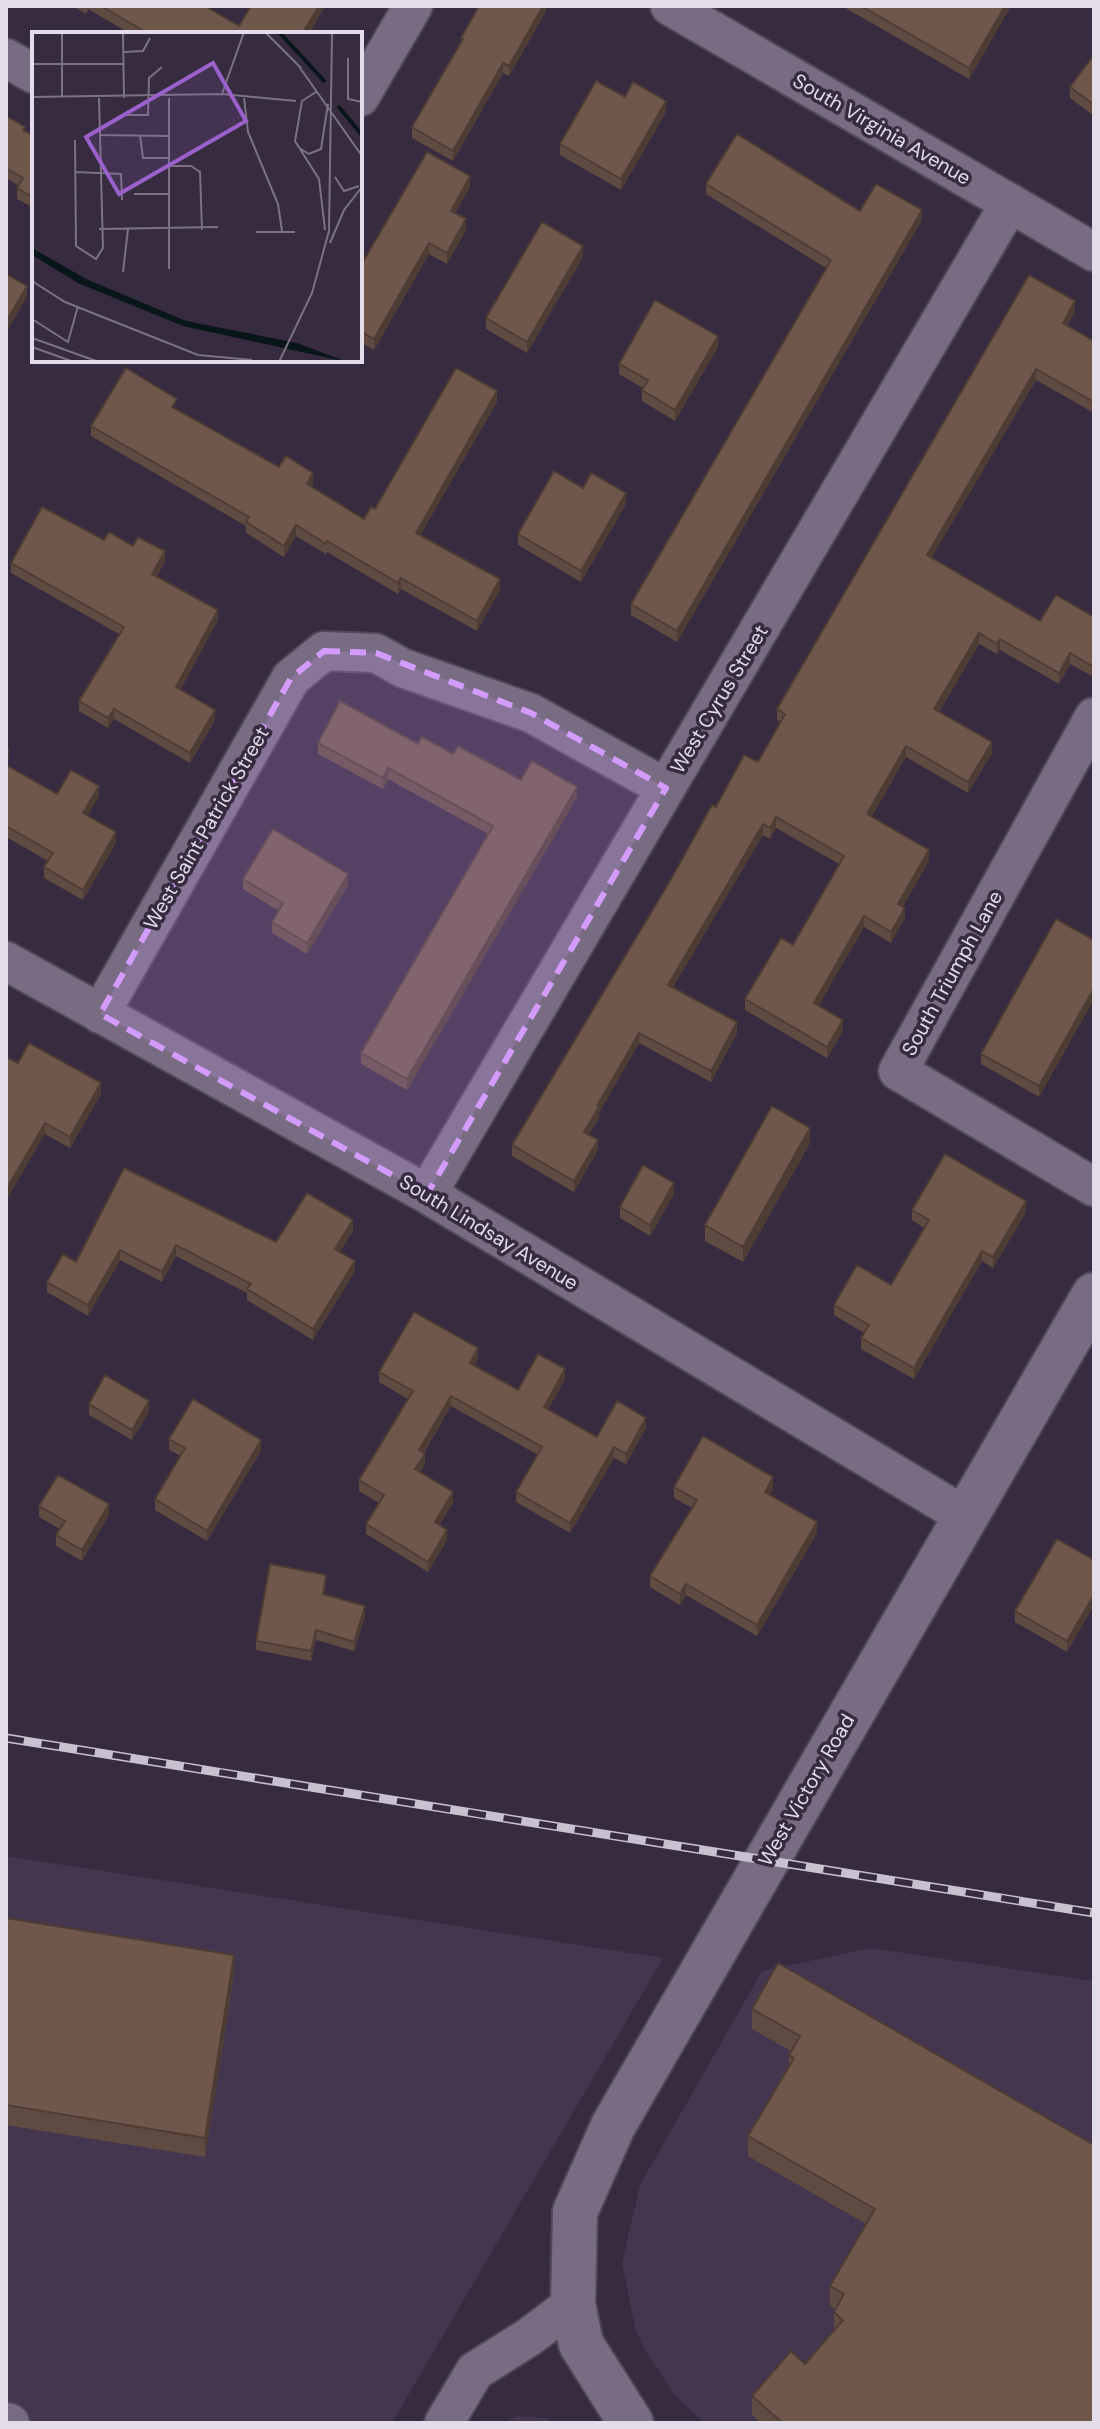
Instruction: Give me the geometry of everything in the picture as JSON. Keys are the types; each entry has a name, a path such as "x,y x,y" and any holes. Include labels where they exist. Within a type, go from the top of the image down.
{"street":[{"path":"362,94 413,6"},
{"name":"South Virginia Avenue","path":"670,6 1094,252"},
{"path":"6,58 32,73"},
{"name":"West Cyrus Street","path":"427,1194 1010,203"},
{"name":"West Saint Patrick Street","path":"100,1014 291,678 324,651 376,653 403,668 531,713 666,788"},
{"name":"South Triumph Lane","path":"1094,717 898,1071 1094,1187"},
{"name":"South Lindsay Avenue","path":"6,961 427,1194 965,1516"},
{"name":"West Victory Road","path":"631,2423 581,2344 573,2304 575,2212 613,2126 1094,1295"},
{"path":"444,2423 475,2371 529,2337 573,2304"}],"highlighted area":[{"path":"324,651 376,653 531,713 666,788 427,1194 100,1014 291,678"}],"shaded area":[{"path":"6,1856 663,1958 392,2423 6,2423"},
{"path":"871,1948 1094,1981 1094,2423 704,2423 675,2395 643,2347 635,2328 622,2263 640,2185 762,1971"},
{"path":"516,2416 547,2418 558,2423 503,2423"}],"building":[{"path":"101,6 205,6 239,26 251,6 319,6 303,32 146,32"},
{"path":"479,6 543,6 509,66 503,63 453,151 412,127"},
{"path":"861,6 1005,6 969,68"},
{"path":"1094,55 1094,105 1070,87"},
{"path":"596,81 625,97 633,82 666,101 621,179 560,144"},
{"path":"6,116 32,135 32,197 17,188 23,178 6,168"},
{"path":"737,134 860,211 876,184 922,210 677,631 631,604 831,260 706,184"},
{"path":"427,152 470,176 451,211 466,219 447,253 429,243 374,339 362,332 362,264"},
{"path":"542,222 583,246 527,342 486,318"},
{"path":"6,274 27,286 6,322"},
{"path":"1029,275 1075,301 1063,323 1094,341 1094,402 1036,369 927,555 1040,621 1056,595 1094,617 1094,667 1070,653 1059,673 1000,639 997,644 979,633 934,709 992,742 968,782 906,746 867,814 929,850 898,904 905,908 891,932 864,916 814,1003 843,1020 827,1047 745,999 781,938 793,945 844,856 776,817 770,828 763,824 668,985 737,1022 711,1071 639,1033 584,1132 598,1140 574,1181 512,1145 712,805 716,807 744,755 758,762 785,714 777,709"},
{"path":"655,300 718,336 675,410 642,390 648,380 619,364"},
{"path":"126,368 177,399 172,407 279,467 286,456 313,473 307,484 364,519 371,507 375,509 456,368 497,391 416,533 500,579 477,621 401,578 398,583 296,525 284,546 246,522 249,517 91,426"},
{"path":"554,471 583,488 591,473 626,493 581,571 518,534"},
{"path":"42,507 104,540 109,532 133,546 138,537 165,551 152,574 218,610 176,687 215,710 190,753 114,709 108,718 79,701 124,627 11,563"},
{"path":"340,701 418,744 422,737 453,754 458,746 521,780 532,761 577,787 407,1079 361,1053 493,826 388,768 383,778 318,743"},
{"path":"6,765 57,794 71,770 99,786 83,813 116,832 83,890 44,867 53,853 6,826"},
{"path":"273,829 348,874 307,943 272,922 283,903 243,879"},
{"path":"1056,919 1094,940 1094,988 1039,1086 981,1054"},
{"path":"29,1043 101,1083 70,1137 45,1123 6,1190 6,1057 18,1063"},
{"path":"772,1106 810,1128 743,1247 705,1225"},
{"path":"945,1154 1026,1201 993,1257 982,1251 914,1368 861,1338 869,1325 834,1305 857,1265 891,1285 929,1220 912,1210"},
{"path":"643,1165 674,1183 650,1225 620,1207"},
{"path":"124,1168 276,1242 307,1193 353,1220 335,1249 355,1261 313,1329 247,1289 251,1284 176,1245 162,1272 120,1250 88,1305 47,1282 63,1254 76,1262"},
{"path":"414,1312 478,1348 470,1363 518,1390 538,1354 565,1369 544,1407 597,1437 617,1401 646,1418 626,1454 614,1447 570,1523 516,1492 542,1447 451,1396 419,1450 425,1454 415,1469 453,1492 435,1522 447,1530 428,1562 366,1524 384,1495 359,1480 413,1391 379,1372"},
{"path":"105,1375 149,1401 132,1430 89,1404"},
{"path":"193,1399 261,1440 207,1531 155,1499 185,1448 169,1439"},
{"path":"703,1436 773,1477 765,1492 817,1522 757,1625 686,1584 680,1594 650,1576 697,1500 674,1487"},
{"path":"58,1475 109,1504 82,1550 56,1535 65,1521 39,1506"},
{"path":"1057,1539 1094,1560 1094,1595 1067,1641 1015,1611"},
{"path":"270,1564 326,1575 323,1594 365,1606 354,1642 316,1630 311,1651 256,1641"},
{"path":"6,1918 234,1955 205,2138 6,2105"},
{"path":"778,1963 1094,2145 1094,2423 783,2423 752,2396 791,2351 805,2364 843,2320 834,2312 844,2294 830,2286 875,2209 748,2136 794,2058 789,2055 800,2036 752,2009"}],"railway":[{"path":"6,1738 1094,1913"}]}
